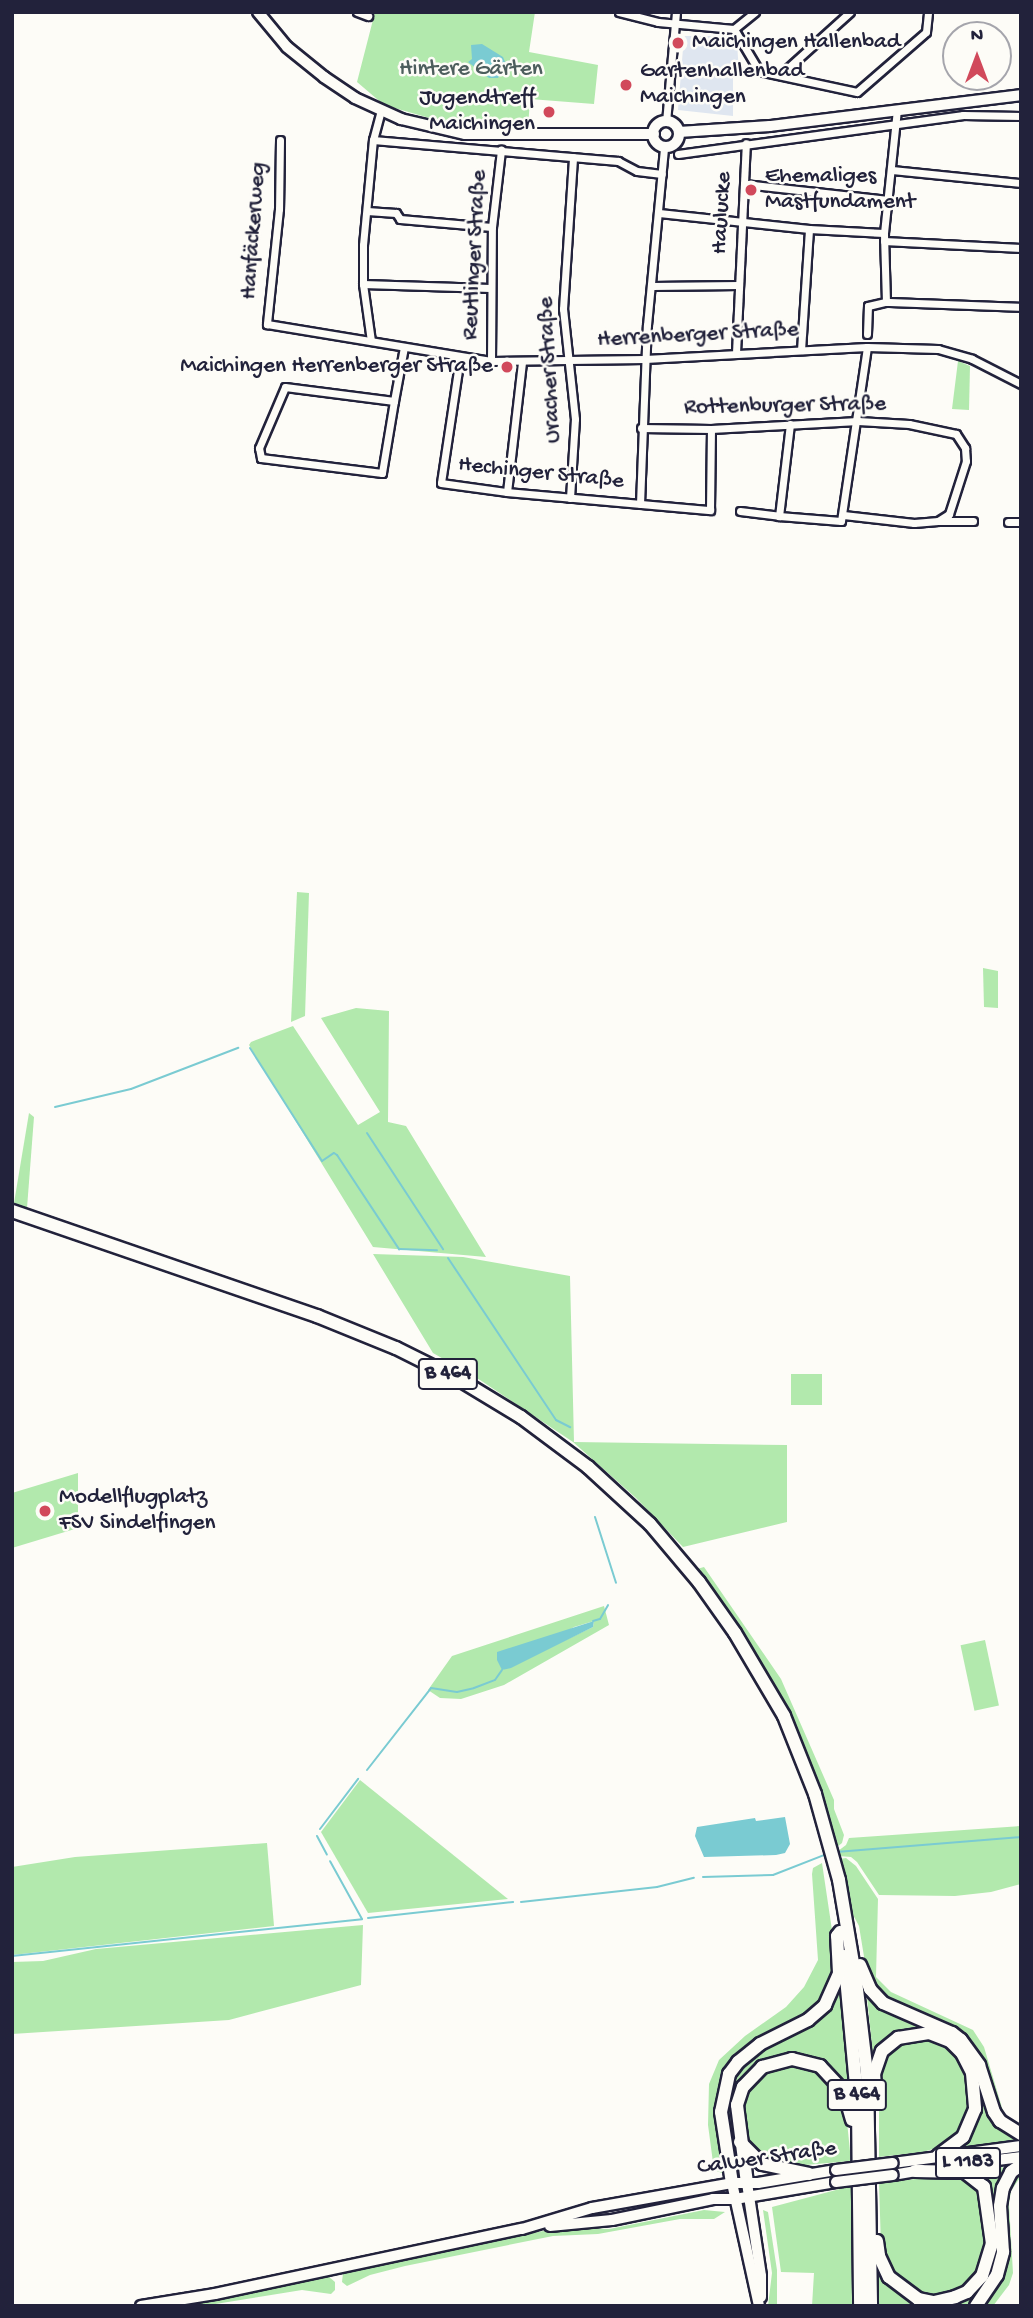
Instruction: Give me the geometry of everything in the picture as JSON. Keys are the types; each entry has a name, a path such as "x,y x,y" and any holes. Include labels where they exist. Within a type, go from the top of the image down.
{"highway":[{"name":"B 464","path":"12,1210 341,1325 438,1368 521,1417 589,1467 658,1533 724,1616 772,1698 825,1840 832,1871 857,2094 860,2306"},
{"name":"B 464","path":"832,1871 845,1907 860,2012 870,2123 872,2306"},
{"path":"845,1907 862,1973 877,1998 894,2010 938,2026 961,2040 979,2065 994,2112 1000,2121 1021,2134"},
{"path":"732,2183 721,2112 729,2074 738,2062 760,2044 808,2020 825,2005 839,1973 837,1936 840,1932"},
{"path":"870,2123 876,2111 874,2074 882,2051 898,2038 912,2034 929,2033 943,2037 955,2045 969,2065 976,2099 971,2122 964,2137 938,2156"},
{"path":"747,2183 739,2141 738,2098 756,2072 782,2060 813,2063 832,2077 849,2104 854,2189 859,2199"},
{"path":"739,2141 762,2164 809,2174"},
{"path":"975,2306 997,2275 1003,2252 1000,2206 1003,2188 1012,2172 1021,2165"},
{"path":"871,2213 883,2267 905,2291 918,2299 944,2301 975,2284 987,2266 992,2244 984,2186 965,2172 915,2171"}],"main road":[{"path":"258,12 287,47 314,70 355,98 381,111 465,134 653,134"},
{"path":"679,132 770,126 1021,95"},
{"path":"666,122 676,126 679,132 676,144 664,147 656,142 653,134 656,127 666,122"},
{"name":"Calwer Straße","path":"522,2229 595,2222 713,2199 750,2198 836,2182 938,2156 1021,2146"},
{"name":"Calwer Straße","path":"141,2306 215,2294 522,2229 592,2208 732,2183 836,2170 915,2171 1021,2157"},
{"path":"732,2183 760,2306"},
{"path":"747,2183 761,2276 760,2306"}],"street":[{"path":"357,12 368,16"},
{"path":"619,12 675,24 734,29 755,12"},
{"path":"666,122 676,12"},
{"path":"780,75 850,12"},
{"path":"734,29 759,71 857,92 926,32 928,12"},
{"path":"886,302 884,237 897,110"},
{"path":"372,341 363,284 373,140 381,111"},
{"path":"678,154 897,123 963,116 1021,116"},
{"name":"Hanfäckerweg","path":"267,324 279,209 280,140"},
{"path":"373,140 618,161 637,171 662,174"},
{"name":"Haulucke","path":"736,354 746,143"},
{"path":"640,504 645,359 664,147"},
{"name":"Reutlinger Straße","path":"491,361 492,227 500,150"},
{"name":"Uracher Straße","path":"570,498 575,419 564,309 573,157"},
{"path":"892,170 1021,183"},
{"path":"744,184 888,200"},
{"path":"367,211 396,213 400,219 492,227"},
{"path":"659,213 884,237 1021,248"},
{"path":"801,350 809,229"},
{"path":"363,284 490,288"},
{"name":"Haulucke","path":"652,286 739,285"},
{"path":"867,334 868,306 886,302 1021,307"},
{"name":"Herrenberger Straße","path":"267,324 362,342 372,341 491,361 645,359 867,347 938,349 972,359 1021,384"},
{"path":"394,401 285,387 258,448 259,456 382,473 404,347"},
{"path":"842,518 867,347"},
{"name":"Hechinger Straße","path":"460,357 440,483 507,492 710,510 710,429"},
{"path":"507,492 522,362"},
{"name":"Rottenburger Straße","path":"641,428 710,429 858,421 909,424 956,435 965,448 966,461 949,514 938,521"},
{"path":"779,516 790,424"},
{"path":"740,511 779,516 914,523 973,521"},
{"path":"1009,522 1021,522"}],"shaded area":[{"path":"684,36 714,36 714,41 737,43 739,72 733,76 733,116 678,110"}],"green space":[{"name":"Hintere Gärten","path":"375,12 535,12 529,52 598,65 594,104 530,99 528,128 468,129 384,105 357,82"},
{"path":"958,361 970,366 969,410 952,409"},
{"path":"297,892 309,893 305,1016 291,1022"},
{"path":"983,968 998,971 998,1008 984,1007"},
{"path":"356,1008 389,1011 388,1122 406,1126 486,1257 373,1247 249,1045 293,1026 358,1125 380,1112 321,1018"},
{"path":"29,1113 34,1117 27,1208 14,1203"},
{"path":"373,1254 463,1257 570,1276 574,1442 787,1445 787,1522 683,1547 636,1498 573,1442 480,1380 433,1353"},
{"path":"791,1374 822,1374 822,1405 791,1405"},
{"name":"Modellflugplatz FSV Sindelfingen","path":"78,1473 78,1528 12,1548 12,1493"},
{"path":"704,1567 781,1679 834,1800 834,1809 844,1835 842,1843 837,1847 798,1730 743,1634 697,1569"},
{"path":"604,1606 609,1625 504,1685 461,1699 440,1698 428,1690 452,1656","holes":["594,1621 593,1627 502,1670 574,1627"]},
{"path":"985,1640 999,1706 974,1711 961,1645"},
{"path":"360,1780 508,1899 368,1913 321,1832"},
{"path":"1021,1826 1021,1884 991,1892 955,1896 879,1895 857,1862 851,1857 839,1856 838,1851 846,1845 849,1838"},
{"path":"267,1843 274,1926 12,1955 12,1867 75,1857"},
{"path":"846,1858 856,1866 878,1899 876,1977 891,1992 973,2030 984,2047 1003,2111 1000,2113 981,2058 970,2042 895,2005 878,1992 867,1975 859,1926 851,1911 840,1859"},
{"path":"822,1863 836,1957 831,1986 811,2014 743,2051 725,2067 715,2108 722,2173 714,2170 708,2125 709,2084 719,2060 745,2036 786,2007 804,1987 818,1960 812,1874 813,1868"},
{"path":"363,1925 361,1985 229,2020 12,2034 12,1962 43,1961 96,1949"},
{"path":"841,1977 852,2097 843,2084 786,2055 767,2060 732,2102 733,2135 739,2165 736,2165 729,2099 739,2069 748,2057 802,2027"},
{"path":"866,1987 888,2010 944,2032 962,2045 969,2053 976,2066 987,2105 995,2119 1021,2137 1021,2141 962,2147 975,2124 980,2096 978,2074 968,2054 943,2034 916,2029 891,2038 873,2056"},
{"path":"920,2037 946,2044 961,2060 968,2076 967,2116 958,2134 946,2145 923,2152 879,2157 879,2065 896,2043"},
{"path":"787,2062 819,2069 845,2102 851,2161 794,2166 770,2164 743,2137 740,2110 748,2084 755,2075"},
{"path":"1000,2166 1008,2171 998,2252 990,2279 970,2305 878,2306 878,2267 904,2296 933,2305 990,2272 996,2239 991,2194 985,2180 969,2170"},
{"path":"1021,2170 1021,2176 1011,2191 1009,2204 1013,2273 1009,2285 993,2306 981,2306 989,2296 1011,2180"},
{"path":"961,2174 980,2187 989,2239 973,2282 946,2297 919,2295 894,2278 881,2246 879,2183"},
{"path":"851,2186 852,2306 812,2306 814,2273 781,2272 772,2207"},
{"path":"704,2210 725,2212 714,2219 680,2219 598,2234 553,2236 405,2266 370,2275 347,2286 342,2282 343,2273 352,2270 501,2239 564,2227 609,2229"},
{"path":"763,2210 768,2212 777,2270 777,2306 768,2306 772,2273"},
{"path":"328,2276 335,2282 335,2290 331,2294 302,2290 203,2306 171,2306"}],"water":[{"path":"482,44 503,57 506,64 498,78 489,78 468,62 472,59 471,45"},
{"path":"594,1621 593,1627 511,1668 502,1670 497,1660 497,1652"},
{"path":"785,1817 790,1844 785,1853 776,1855 704,1857 695,1836 697,1827 755,1818 756,1821"}],"waterway":[{"path":"55,1107 131,1089 238,1048"},
{"path":"250,1048 322,1161 334,1153 337,1155 399,1249 437,1250"},
{"path":"367,1133 443,1249"},
{"path":"448,1258 556,1420 570,1427"},
{"path":"595,1517 616,1583"},
{"path":"593,1621 600,1619 608,1605"},
{"path":"367,1770 431,1688 457,1692 474,1688 495,1680 502,1670"},
{"path":"320,1829 358,1779"},
{"path":"317,1836 327,1855"},
{"path":"836,1852 1021,1837"},
{"path":"703,1877 773,1875 827,1854"},
{"path":"12,1956 362,1919 330,1861"},
{"path":"521,1902 657,1887 694,1878"},
{"path":"368,1918 513,1902"}],"place":[{"name":"Maichingen Hallenbad","path":"678,43"},
{"name":"Gartenhallenbad Maichingen","path":"626,85"},
{"name":"Jugendtreff Maichingen","path":"549,112"},
{"name":"Ehemaliges Mastfundament","path":"751,190"},
{"name":"Maichingen Herrenberger Straße","path":"507,367"},
{"name":"Modellflugplatz FSV Sindelfingen","path":"45,1511"}]}
